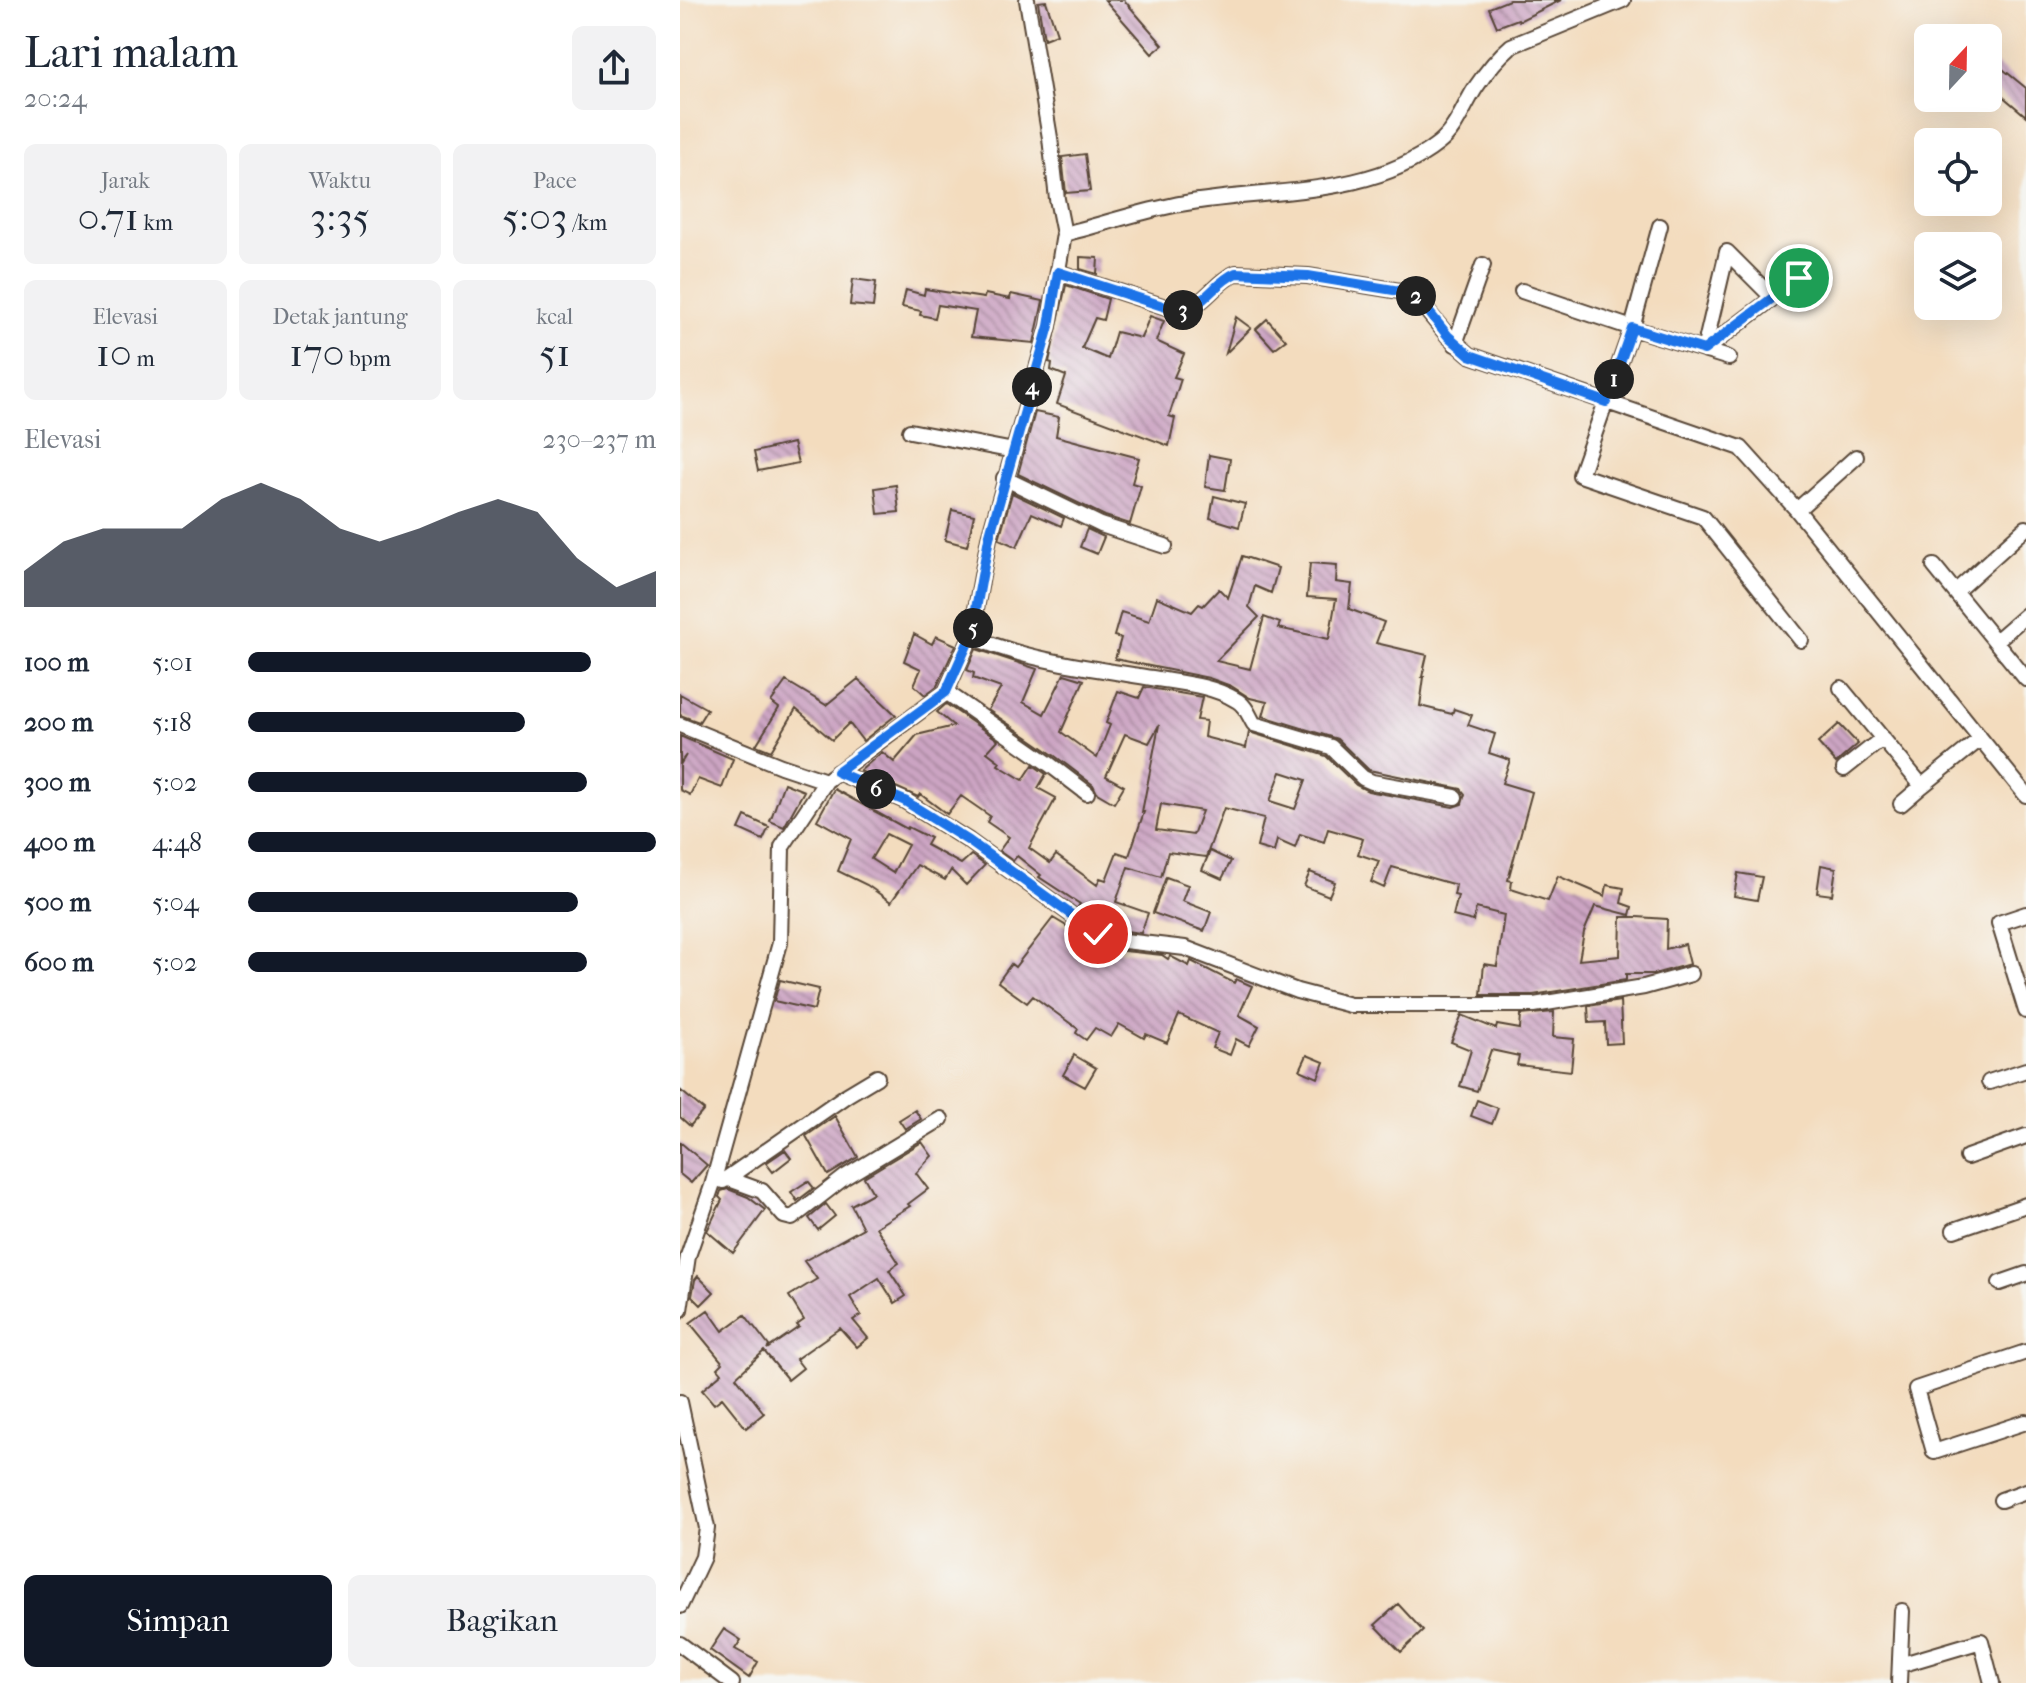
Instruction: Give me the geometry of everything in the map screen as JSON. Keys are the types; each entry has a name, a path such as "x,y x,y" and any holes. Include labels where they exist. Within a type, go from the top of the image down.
{"street":[{"path":"680,1310 688,1256 712,1186 780,943 782,847 831,777 946,692 971,636 989,538 1004,478 1049,326 1064,234 1027,0"},
{"path":"1064,234 1172,205 1350,182 1409,163 1441,142 1450,132 1477,86 1511,46 1623,0"},
{"path":"1660,226 1632,328 1580,475 1703,517 1801,640"},
{"path":"1704,350 1727,252 1773,298"},
{"path":"1455,344 1483,265"},
{"path":"1058,272 1178,311 1195,306 1227,277 1236,273 1308,276 1406,292 1423,303 1455,344 1470,355 1741,448 1797,510 1980,739 2023,787"},
{"path":"1704,350 1799,278"},
{"path":"1522,291 1729,358"},
{"path":"910,431 1014,451"},
{"path":"1797,510 1856,457"},
{"path":"1004,478 1101,525 1165,546"},
{"path":"1955,592 2026,528"},
{"path":"1934,566 2026,679"},
{"path":"1996,641 2026,615"},
{"path":"971,636 988,644 1069,664 1219,692 1244,706 1254,724 1331,747 1363,778 1455,797"},
{"path":"1841,688 1922,786"},
{"path":"946,692 1087,793"},
{"path":"680,725 781,766 831,777 905,801 969,841 1098,934 1116,940 1185,948 1297,991 1350,1005 1534,1005 1644,987 1691,974"},
{"path":"1844,769 1883,738"},
{"path":"1901,804 1980,739"},
{"path":"2026,914 1999,923 2026,1011"},
{"path":"1989,1082 2026,1070"},
{"path":"712,1186 729,1179 877,1077"},
{"path":"729,1179 762,1191 784,1216 795,1217 845,1177 941,1119"},
{"path":"1967,1157 2026,1136"},
{"path":"1954,1230 2026,1205"},
{"path":"2000,1283 2026,1274"},
{"path":"2026,1352 1916,1389 1934,1452 2026,1422"},
{"path":"680,1402 707,1528 703,1557 680,1606"},
{"path":"2001,1500 2026,1491"},
{"path":"1899,1683 1902,1611"},
{"path":"1900,1665 1981,1641 1992,1683"},
{"path":"680,1644 732,1683"}],"building":[{"path":"1105,0 1124,0 1163,45 1152,54"},
{"path":"1509,0 1561,0 1519,21 1497,27 1489,8"},
{"path":"1046,1 1057,34 1044,39 1038,2"},
{"path":"2002,68 2026,88 2026,116 2002,96"},
{"path":"1085,154 1090,191 1066,193 1062,157"},
{"path":"1080,257 1098,258 1097,274 1080,269"},
{"path":"853,279 876,282 873,307 850,305"},
{"path":"1066,285 1108,299 1103,320 1095,318 1082,348 1108,359 1116,332 1141,338 1150,316 1164,321 1156,341 1184,354 1174,377 1181,379 1169,416 1175,418 1169,446 1057,404 1066,376 1051,370 1052,363 1049,362"},
{"path":"925,289 984,298 985,294 1010,299 1011,294 1043,301 1034,343 971,337 976,311 938,305 935,318 902,307 906,290 924,295"},
{"path":"1236,317 1251,328 1226,353"},
{"path":"1267,319 1286,340 1274,349 1256,329"},
{"path":"1035,412 1059,417 1056,436 1139,458 1132,483 1141,486 1130,524 1105,516 1018,474"},
{"path":"793,443 798,463 758,471 754,452"},
{"path":"1209,455 1230,459 1225,490 1205,487"},
{"path":"896,485 899,512 878,514 875,488"},
{"path":"1012,493 1064,518 1061,526 1032,513 1017,547 999,539"},
{"path":"1214,496 1245,504 1239,527 1210,518"},
{"path":"952,510 974,515 967,546 945,540"},
{"path":"1087,529 1104,537 1097,554 1080,547"},
{"path":"1242,556 1278,568 1271,593 1255,586 1249,607 1259,617 1216,661 1250,669 1264,617 1280,623 1278,628 1329,639 1336,599 1307,597 1310,563 1337,565 1336,582 1352,584 1349,609 1384,622 1376,643 1427,655 1420,706 1452,714 1454,709 1472,715 1468,725 1495,734 1489,753 1510,760 1502,783 1532,792 1508,880 1512,881 1511,889 1548,901 1558,876 1605,896 1607,885 1624,888 1621,903 1632,907 1630,915 1595,906 1584,932 1579,960 1620,956 1621,917 1637,917 1667,919 1666,949 1685,944 1690,964 1654,974 1626,974 1626,980 1533,995 1481,995 1484,964 1497,966 1504,915 1476,908 1473,921 1453,916 1458,896 1454,895 1456,885 1392,867 1384,888 1371,882 1379,861 1358,854 1363,839 1328,829 1324,842 1300,834 1295,848 1277,840 1274,852 1257,847 1264,818 1224,808 1206,857 1168,852 1161,877 1128,867 1116,902 1148,913 1141,933 1118,930 1103,925 1078,907 1080,904 1039,877 1041,875 1017,856 1013,861 999,851 1009,837 987,822 990,816 961,796 947,814 920,794 918,797 860,771 882,752 894,762 917,735 954,726 937,712 946,704 998,740 987,752 1000,762 998,765 1023,780 1033,765 1046,774 1038,788 1056,798 1029,848 1050,863 1056,855 1097,885 1100,878 1106,880 1117,852 1129,856 1144,812 1159,725 1149,743 1125,734 1106,776 1124,786 1114,803 1097,793 1093,785 1055,756 988,710 1001,688 973,678 974,673 967,670 976,649 1037,669 1023,702 1044,714 1064,674 1084,680 1061,732 1097,758 1110,725 1106,723 1118,691 1139,698 1144,687 1202,697 1197,720 1206,721 1204,737 1246,748 1249,732 1326,756 1356,785 1368,791 1453,807 1462,804 1465,794 1461,789 1369,770 1337,739 1263,716 1267,702 1250,698 1231,686 1209,678 1115,659 1121,638 1114,636 1121,612 1149,621 1157,597 1192,612 1199,604 1203,606 1219,589 1228,598","holes":["1281,772 1306,780 1295,809 1270,801","1161,804 1202,811 1193,835 1156,830"]},
{"path":"914,634 932,644 936,636 956,645 937,686 925,695 914,685 921,669 904,661"},
{"path":"858,679 896,715 863,741 849,723 832,740 796,709 771,751 756,745 779,708 771,702 786,681 826,705"},
{"path":"680,694 707,709 699,722 680,715"},
{"path":"1839,724 1858,744 1836,763 1818,743"},
{"path":"680,736 733,759 722,788 698,779 690,795 680,790 680,765 686,755 680,763"},
{"path":"784,783 804,791 784,827 770,821"},
{"path":"834,789 907,829 930,838 926,845 961,864 971,855 985,865 966,885 951,870 945,880 917,865 891,902 867,885 838,871 851,839 817,820","holes":["886,834 908,845 893,873 871,859"]},
{"path":"745,816 769,827 763,840 739,829"},
{"path":"1210,851 1231,861 1222,879 1202,870"},
{"path":"1821,865 1836,868 1832,895 1817,893"},
{"path":"1310,872 1335,882 1329,896 1304,886"},
{"path":"1738,873 1762,877 1757,900 1734,896"},
{"path":"1166,877 1188,885 1182,901 1211,912 1204,931 1153,913"},
{"path":"1053,918 1095,943 1115,950 1162,955 1168,959 1170,956 1189,966 1191,961 1234,983 1236,979 1252,986 1239,1015 1259,1026 1249,1046 1236,1039 1230,1055 1212,1048 1218,1033 1179,1015 1167,1043 1146,1034 1144,1038 1119,1024 1111,1037 1095,1028 1086,1040 1076,1033 1078,1029 1033,996 1027,1003 998,982 1011,964 1015,967"},
{"path":"780,980 819,989 814,1010 774,1001"},
{"path":"1620,1001 1622,1043 1606,1044 1605,1022 1589,1023 1588,1006"},
{"path":"1554,1012 1553,1037 1574,1039 1571,1071 1517,1065 1519,1056 1491,1050 1477,1091 1460,1086 1471,1050 1451,1042 1462,1015 1496,1029 1497,1025 1520,1029 1521,1015"},
{"path":"1074,1055 1096,1068 1085,1087 1063,1075"},
{"path":"1307,1055 1324,1062 1318,1078 1300,1070"},
{"path":"680,1090 704,1110 690,1126 680,1117"},
{"path":"1477,1100 1498,1108 1492,1124 1471,1116"},
{"path":"915,1110 921,1119 905,1129 899,1120"},
{"path":"835,1116 858,1157 828,1175 806,1136"},
{"path":"680,1142 707,1165 691,1183 680,1174"},
{"path":"922,1142 932,1156 916,1173 928,1189 908,1204 910,1206 876,1227 899,1263 889,1270 906,1296 895,1303 879,1278 850,1297 861,1315 853,1320 868,1338 857,1347 840,1328 796,1359 803,1368 788,1380 764,1351 736,1377 764,1413 746,1428 722,1398 714,1404 702,1390 722,1373 718,1368 723,1363 690,1323 708,1310 723,1331 745,1315 769,1346 767,1349 799,1327 797,1325 804,1320 789,1296 817,1279 804,1261 863,1228 851,1205 873,1193 864,1177"},
{"path":"785,1150 791,1158 773,1172 766,1163"},
{"path":"808,1181 814,1188 797,1201 791,1192"},
{"path":"728,1189 748,1197 765,1210 733,1253 707,1231 722,1200 719,1197 721,1191"},
{"path":"826,1204 835,1216 818,1230 809,1218"},
{"path":"698,1276 714,1292 701,1305 692,1296"},
{"path":"1398,1604 1423,1631 1401,1652 1375,1625"},
{"path":"724,1629 741,1640 735,1649 758,1662 749,1678 710,1650"}],"route":[{"path":"1098,934 969,841 905,801 837,772 946,692 971,636 989,538 1049,326 1058,272 1178,311 1195,306 1227,277 1249,272 1308,276 1412,293 1448,336 1470,355 1606,402 1632,328 1704,350 1799,278"}]}
